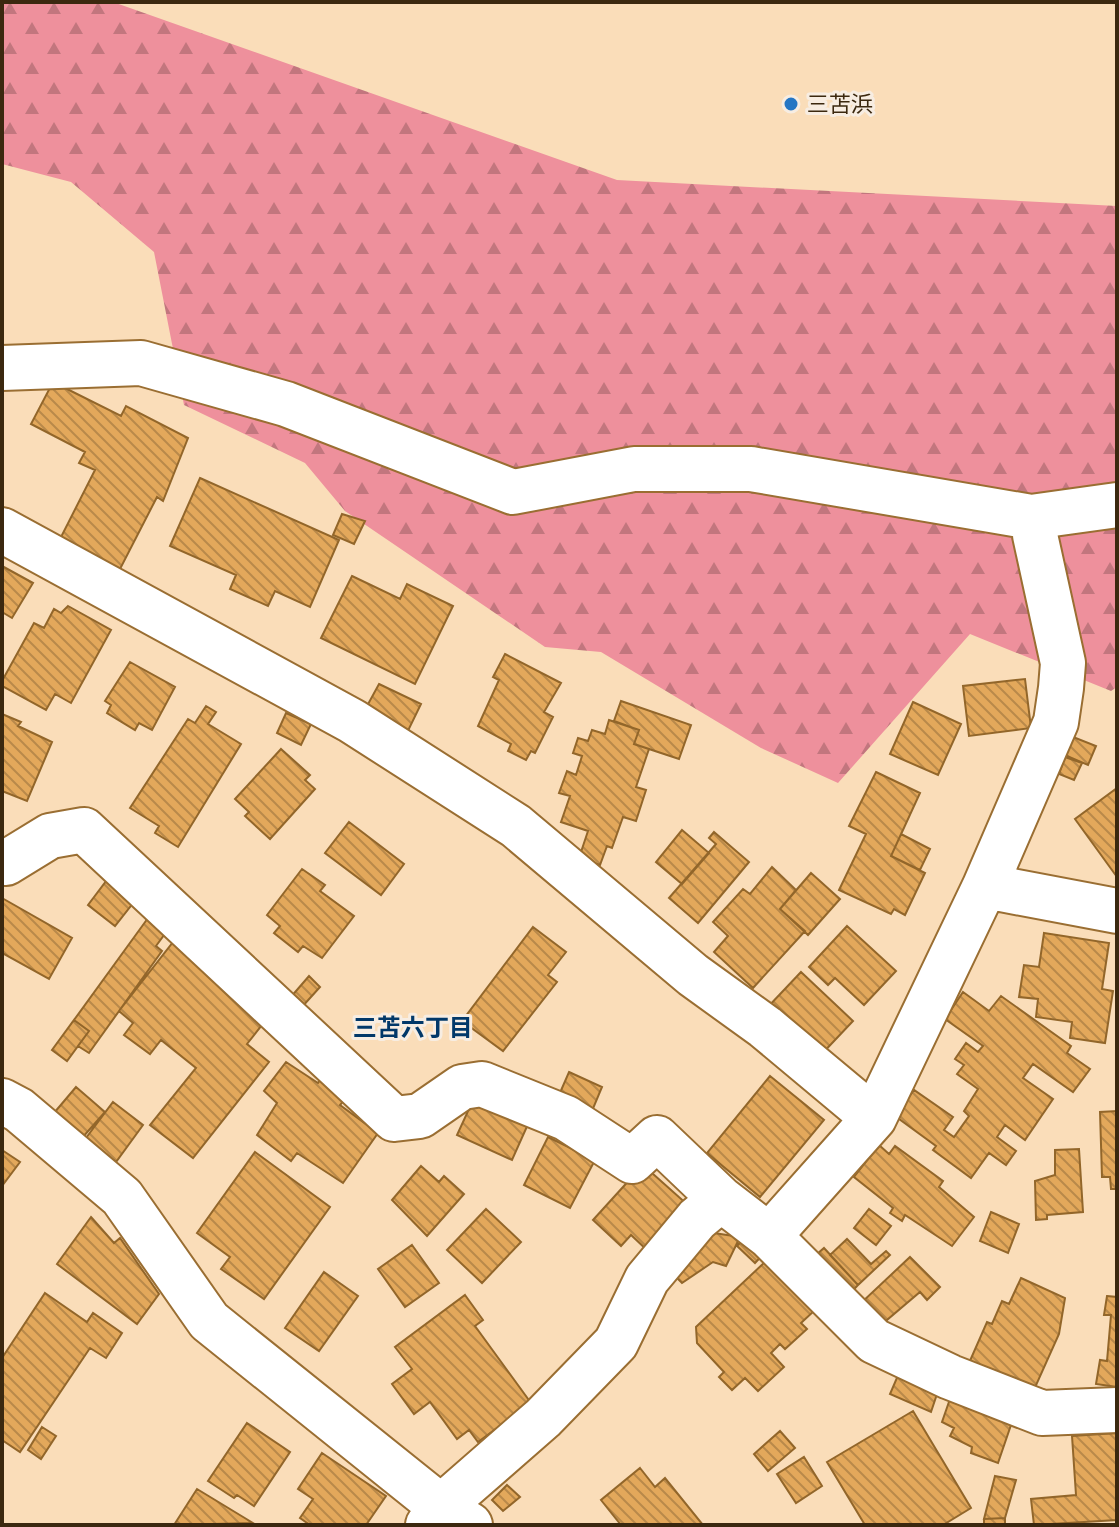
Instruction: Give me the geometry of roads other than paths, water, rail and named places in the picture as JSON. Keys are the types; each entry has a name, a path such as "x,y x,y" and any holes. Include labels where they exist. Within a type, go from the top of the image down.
{"street":[{"path":"2,368 141,363 286,404 513,492 634,469 751,469 1036,517 1117,505"},
{"path":"769,1236 874,1118 985,886 1056,722 1063,663 1035,535 1036,517"},
{"path":"2,530 352,721 516,826 693,975 765,1027 874,1118"},
{"path":"2,860 6,863 50,836 84,830 394,1119 420,1116 462,1087 482,1084 566,1118 632,1161 657,1138 721,1199 769,1236 874,1341 950,1377 1042,1413 1117,1410"},
{"path":"985,886 1117,911"},
{"path":"2,1101 19,1110 122,1197 209,1321 447,1519 616,1343 647,1279 697,1219 721,1199"}],"place":[{"name":"三苫浜","path":"791,104"}],"district":[{"name":"三苫六丁目","path":"413,1027"}]}
